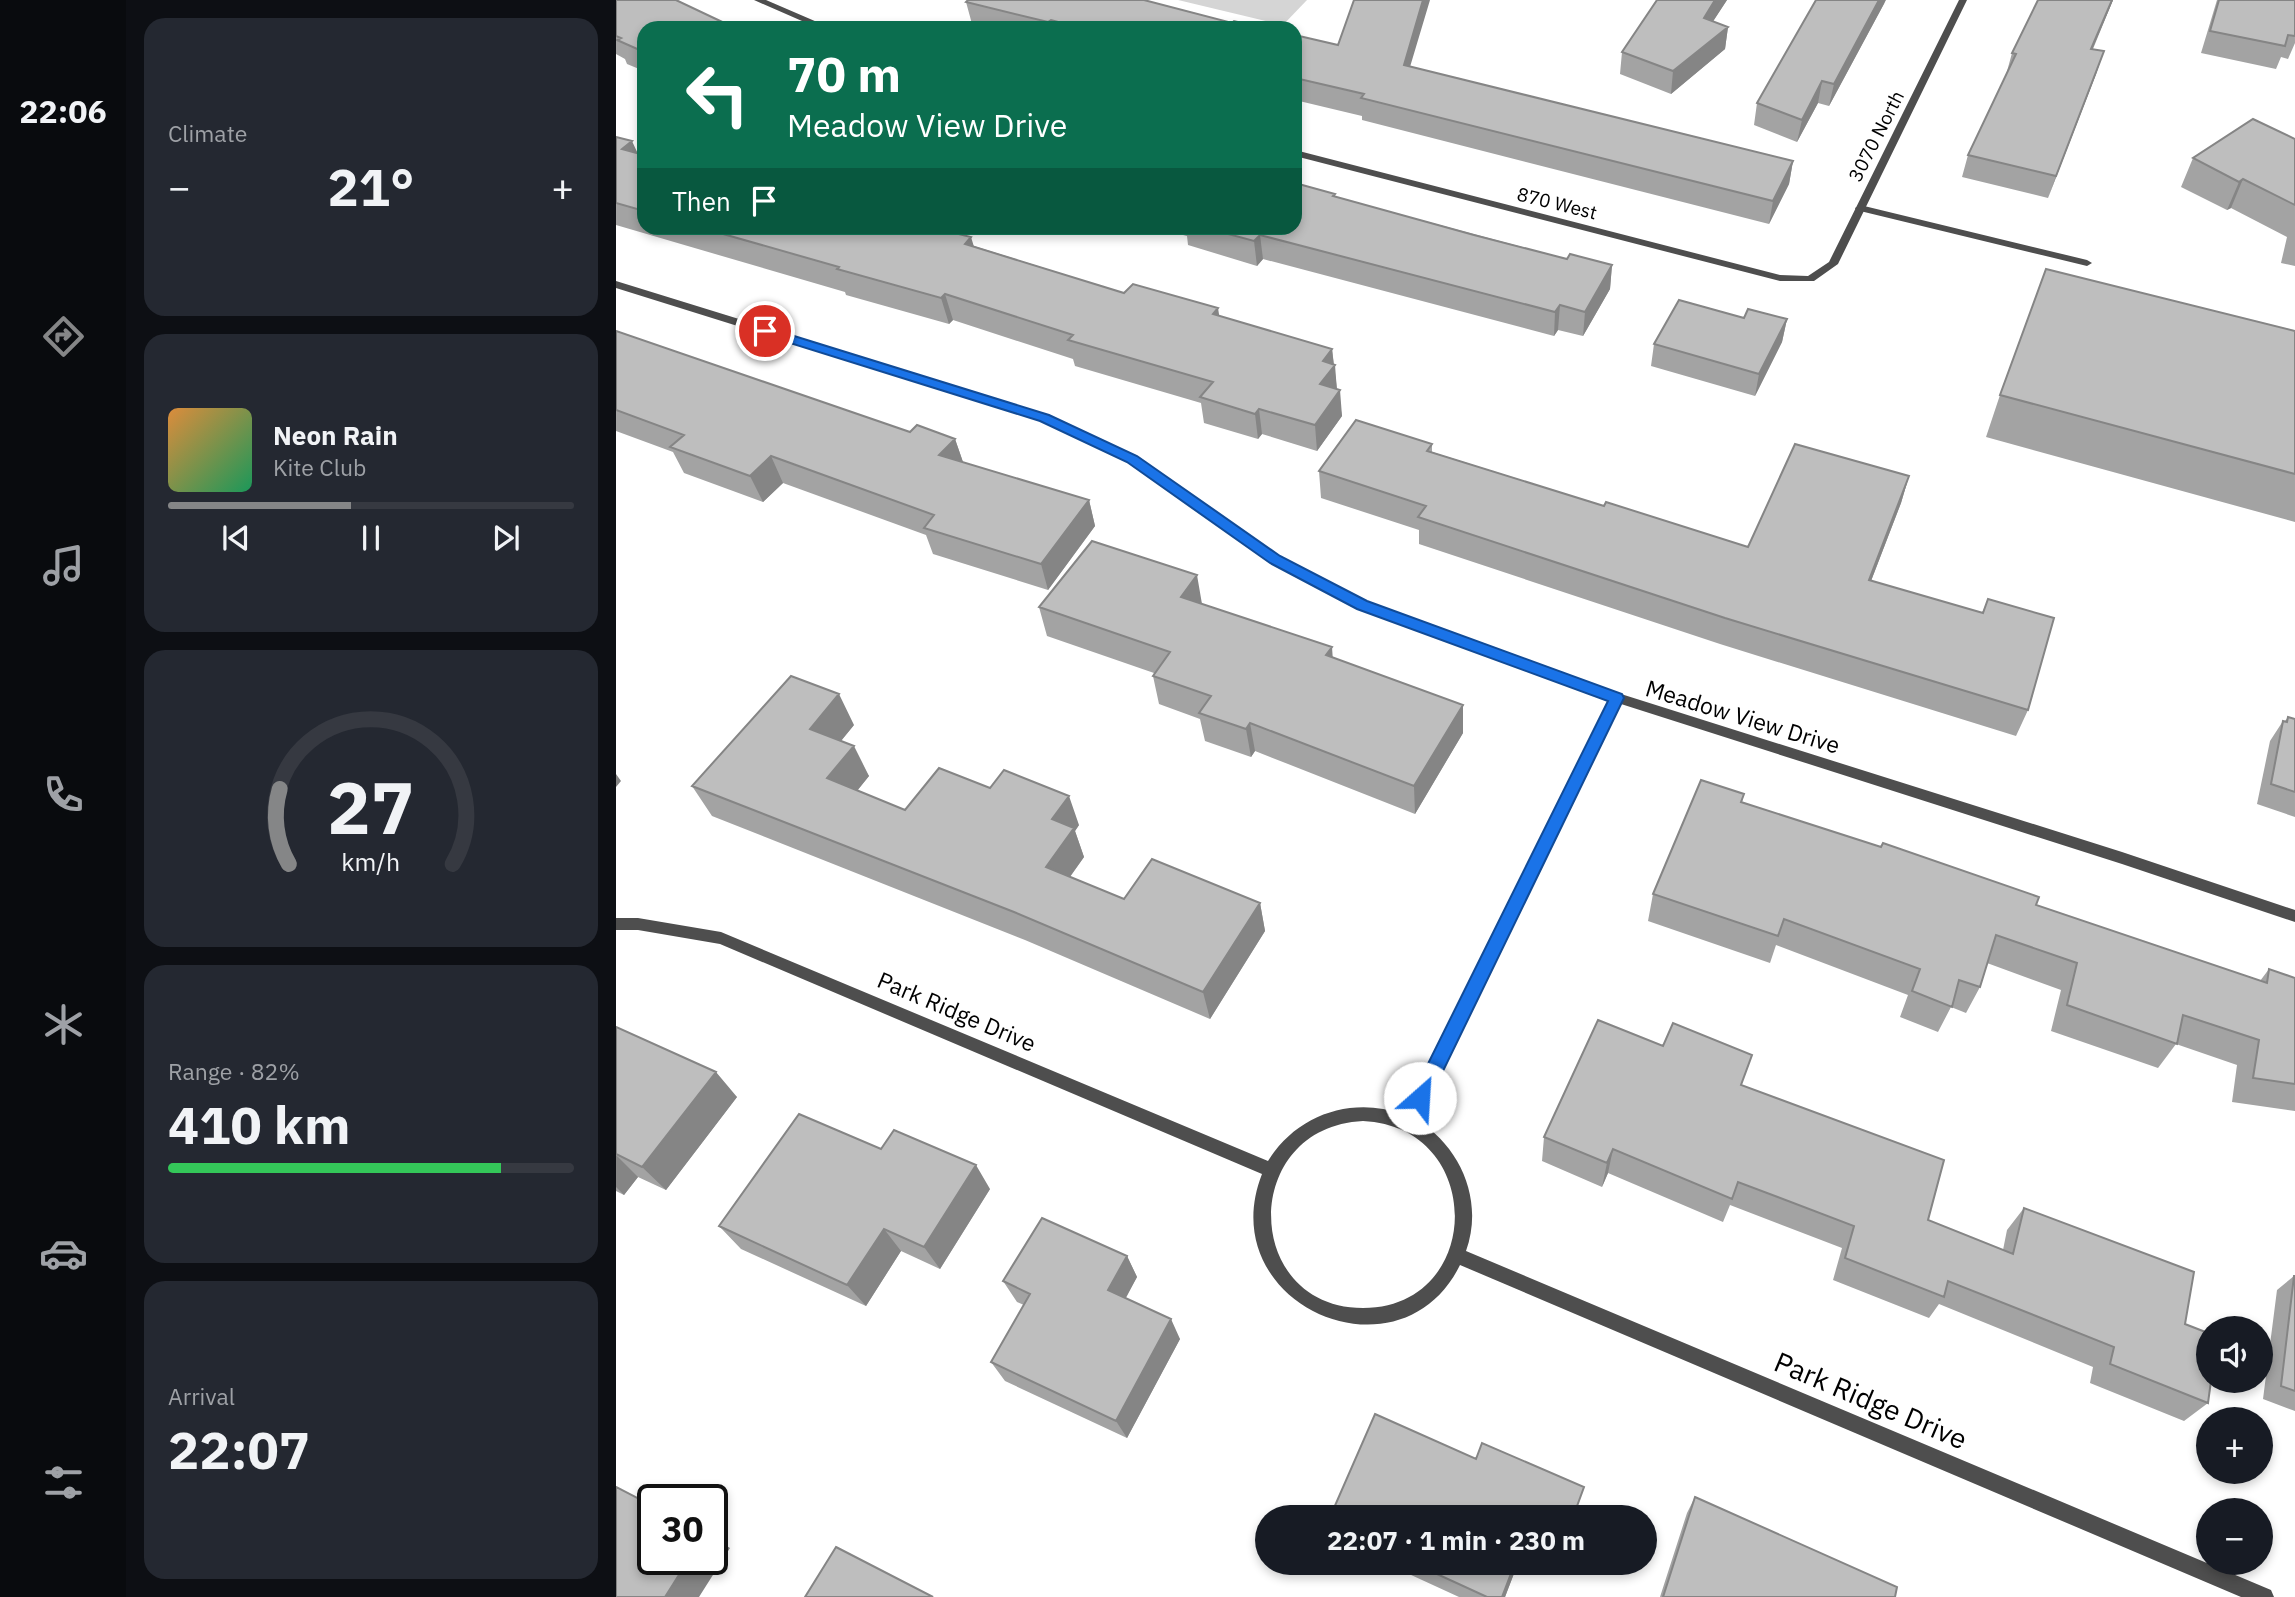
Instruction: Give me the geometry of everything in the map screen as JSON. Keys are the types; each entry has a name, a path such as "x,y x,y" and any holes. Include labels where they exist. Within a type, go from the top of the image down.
{"street":[{"path":"758,0 808,21"},
{"name":"3070 North","path":"1810,279 1833,264 1963,0"},
{"name":"870 West","path":"1302,155 1780,278 1810,279"},
{"path":"1860,208 2087,263"},
{"name":"Meadow View Drive","path":"616,284 1045,418 1132,459 1275,559 1362,605 1617,698 2122,858 2295,916"},
{"path":"1407,1123 1617,698"},
{"name":"Park Ridge Drive","path":"616,924 638,924 721,938 1271,1170"},
{"path":"1346,1116 1377,1116 1407,1123 1430,1136 1448,1154 1461,1177 1467,1202 1465,1229 1457,1255 1440,1279 1417,1299 1388,1311 1358,1316 1327,1310 1301,1297 1279,1278 1265,1253 1259,1224 1260,1206 1271,1170 1291,1145 1316,1127 1346,1116"},
{"name":"Park Ridge Drive","path":"1457,1255 2264,1597"}],"shaded area":[{"path":"1178,0 1307,0 1287,21 1266,21"}],"building":[{"path":"616,0 676,0 720,21 637,21 637,49 617,40 621,38 616,36"},
{"path":"1144,0 1224,21 1044,21 966,2"},
{"path":"1354,0 1423,0 1404,65 1793,161 1773,201 1361,98 1364,94 1302,80 1302,37 1338,45"},
{"path":"1657,0 1715,0 1704,18 1728,27 1673,71 1622,52"},
{"path":"1816,0 1879,0 1834,84 1822,81 1802,120 1757,103"},
{"path":"2038,0 2112,0 2091,49 2104,51 2056,176 1968,155 2016,54 2012,53"},
{"path":"2219,0 2295,0 2295,36 2288,35 2285,46 2210,31"},
{"path":"2253,119 2295,139 2295,205 2243,179 2239,182 2193,158"},
{"path":"616,137 632,141 622,149 637,153 637,209 616,203"},
{"path":"1302,185 1474,235 1567,259 1570,254 1612,265 1585,312 1560,305 1555,312 1260,235 1302,235"},
{"path":"727,235 971,237 965,244 1124,293 1133,284 1218,308 1213,314 1332,349 1323,361 1335,365 1320,384 1340,390 1315,425 1259,409 1255,414 1200,397 1213,382 1068,340 1073,335 945,294 941,298 837,269 839,267"},
{"path":"1232,235 1260,235 1254,241"},
{"path":"2046,269 2295,331 2295,474 2000,395"},
{"path":"1679,300 1744,318 1748,309 1787,319 1759,374 1654,344"},
{"path":"616,331 910,432 917,425 955,439 939,455 1089,500 1041,564 924,528 934,515 771,456 750,476 670,447 684,435 616,410"},
{"path":"1356,420 1432,444 1427,451 1604,506 1606,502 1748,547 1795,444 1909,476 1869,580 1983,613 1988,599 2054,618 2028,710 1725,618 1418,517 1426,506 1319,471"},
{"path":"1092,541 1197,575 1181,597 1332,647 1326,655 1463,705 1414,786 1250,723 1246,729 1199,713 1211,696 1153,676 1170,652 1039,607"},
{"path":"791,676 839,694 810,729 854,746 827,778 905,810 939,768 990,788 1004,770 1069,796 1052,819 1074,828 1046,867 1124,899 1152,859 1260,903 1203,992 1014,912 692,786"},
{"path":"2288,717 2295,719 2295,792 2271,784 2283,721 2287,722"},
{"path":"1701,780 1744,794 1741,802 1881,847 1883,843 2039,897 2036,905 2267,983 2269,969 2295,978 2295,1084 2253,1078 2259,1040 2183,1015 2177,1044 2067,1005 2077,963 1996,935 1980,987 1959,980 1952,1007 1912,991 1920,969 1784,919 1778,936 1653,894"},
{"path":"1598,1020 1663,1046 1673,1023 1752,1055 1741,1085 1944,1160 1928,1220 2013,1254 2024,1208 2194,1272 2185,1324 2196,1328 2196,1393 2209,1393 2208,1403 2110,1364 2114,1347 1948,1281 1944,1297 1845,1258 1854,1226 1738,1182 1732,1199 1613,1149 1607,1163 1544,1137"},
{"path":"616,1027 716,1072 642,1167 616,1154"},
{"path":"799,1114 881,1149 894,1130 976,1165 924,1247 884,1229 847,1285 719,1226"},
{"path":"1042,1218 1127,1256 1108,1290 1171,1319 1116,1421 991,1362 1030,1294 1003,1281"},
{"path":"2295,1276 2295,1391 2281,1386"},
{"path":"1375,1414 1476,1459 1482,1443 1584,1487 1577,1505 1335,1505"},
{"path":"616,1487 637,1498 637,1575 679,1575 665,1597 616,1597"},
{"path":"1695,1497 1897,1587 1895,1597 1663,1597"},
{"path":"836,1547 933,1597 805,1597"},
{"path":"1439,1575 1510,1575 1502,1597 1487,1597"}],"route":[{"path":"765,331 1045,418 1132,459 1275,559 1362,605 1617,698 1420,1098"}]}
